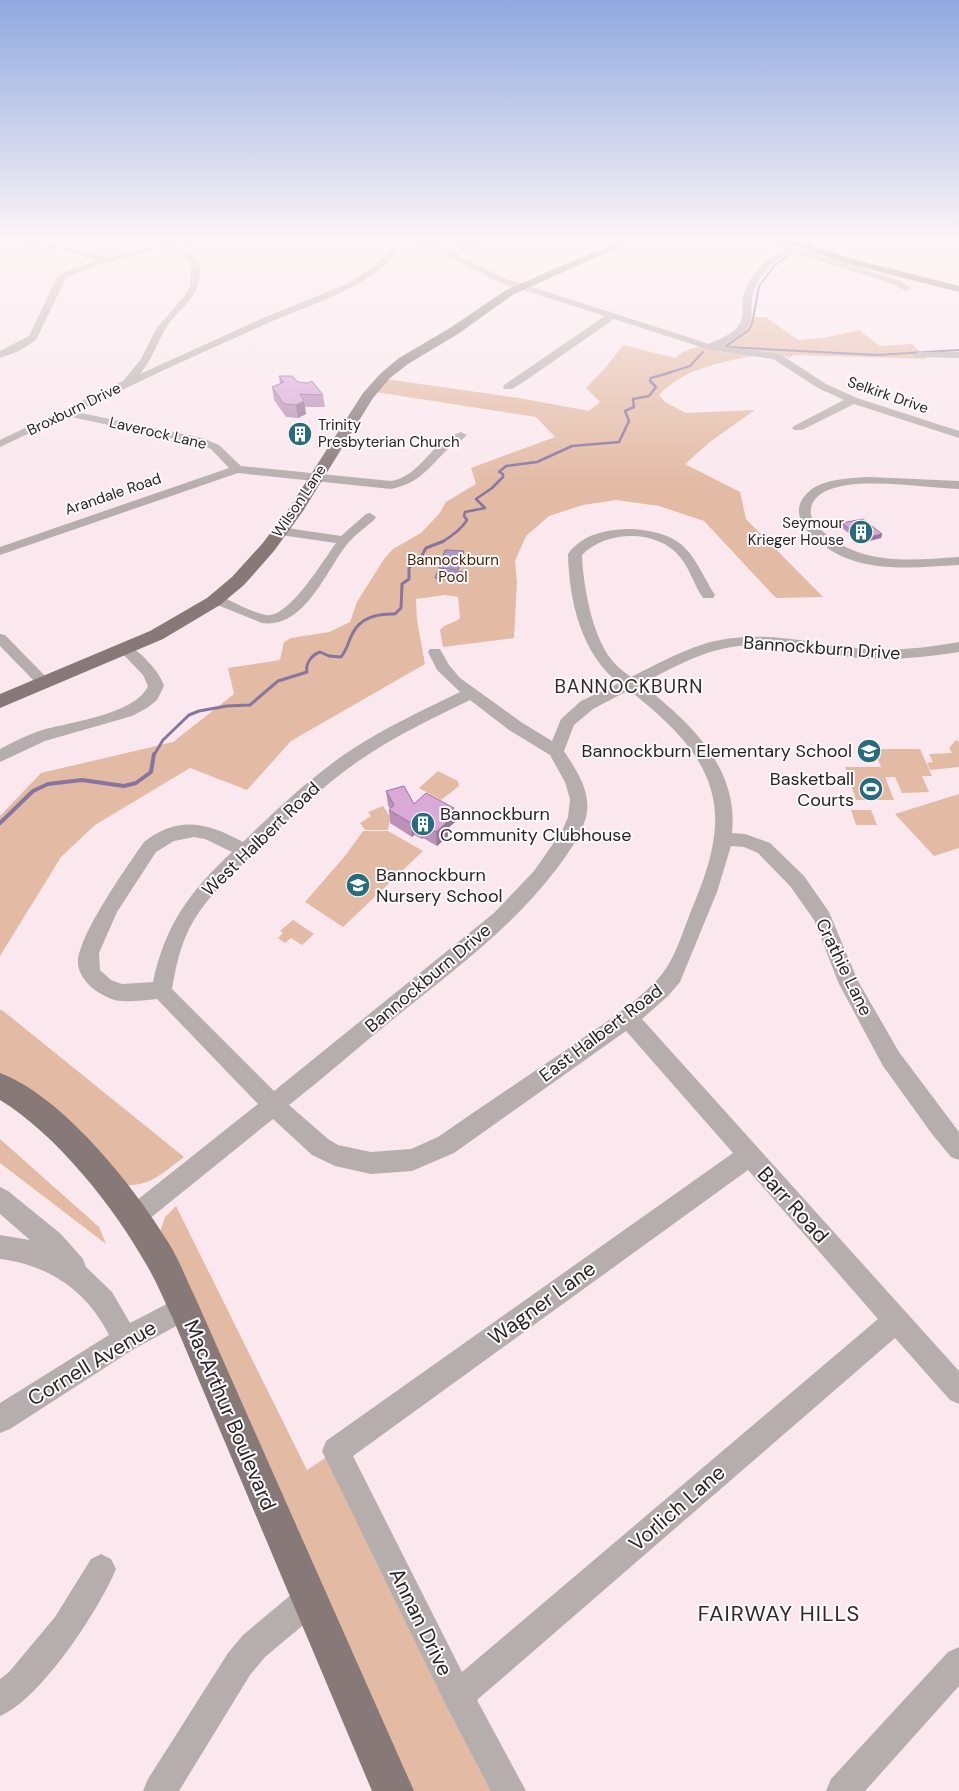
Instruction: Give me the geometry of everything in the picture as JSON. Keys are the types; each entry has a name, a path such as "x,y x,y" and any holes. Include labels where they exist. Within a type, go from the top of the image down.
{"main road":[{"name":"Wilson Lane","path":"0,702 125,649 192,615 215,599 249,569 280,531 382,378 397,365 467,322"},
{"name":"MacArthur Boulevard","path":"0,1085 16,1094 60,1129 122,1199 135,1216 158,1254 184,1308 393,1791"}],"street":[{"path":"0,355 15,349 33,338 41,322"},
{"name":"Broxburn Drive","path":"0,444 127,383 146,360 159,331 167,322"},
{"path":"127,383 263,322"},
{"path":"508,387 529,374 580,335 603,322"},
{"name":"Selkirk Drive","path":"630,322 726,351 776,356 822,386 853,400 959,435"},
{"path":"710,347 724,341 742,327 744,322"},
{"path":"918,355 959,355"},
{"path":"146,360 170,364"},
{"path":"798,428 853,400"},
{"name":"Laverock Lane","path":"66,413 198,440 215,447 237,469"},
{"path":"237,469 401,485 411,480 446,444 461,435"},
{"name":"Arandale Road","path":"0,551 237,469"},
{"path":"959,485 863,481 840,483 822,488 814,494 807,502 804,514 811,527 826,542 844,553 860,558 900,563 959,561"},
{"path":"215,599 262,619 278,618 285,614 312,588 344,540 370,517"},
{"path":"280,531 344,540"},
{"name":"East Halbert Road","path":"274,1106 320,1147 335,1155 372,1163 412,1160 446,1145 628,1018 661,990 673,976 714,878 724,839 724,814 720,792 712,770 702,751 673,716 606,663 595,648 579,590 575,554 584,545 601,536 620,533 645,534 662,539 685,554 708,595"},
{"path":"0,638 44,683"},
{"name":"Bannockburn Drive","path":"135,1216 274,1106 504,916 543,874 572,832 578,814 577,789 574,778 556,750 567,724 587,705 696,651 734,642 772,641 857,653 890,655 959,647"},
{"path":"0,756 46,734 121,714 151,698 156,687 155,678 125,649"},
{"path":"435,652 442,667 455,681 526,734 556,750"},
{"name":"West Halbert Road","path":"162,990 168,959 187,915 212,882 312,788 356,754 471,693"},
{"path":"245,851 202,831 170,834 158,840 150,847 109,908 89,953 88,963 91,974 104,986 121,993 162,990 172,1003 274,1106"},
{"name":"Crathie Lane","path":"724,839 745,841 764,848 797,881 822,917 849,984 891,1058 940,1127 959,1149"},
{"name":"Barr Road","path":"628,1018 959,1391"},
{"name":"Wagner Lane","path":"336,1451 749,1155"},
{"path":"0,1199 52,1243 100,1296 126,1340"},
{"path":"0,1247 18,1248 63,1265 100,1296"},
{"name":"Cornell Avenue","path":"0,1419 126,1340 184,1308"},
{"name":"Vorlich Lane","path":"458,1696 896,1320"},
{"name":"Annan Drive","path":"336,1451 458,1696 509,1791"},
{"path":"0,1700 20,1683 66,1628 101,1569"},
{"path":"160,1791 239,1664 254,1646 309,1600"},
{"path":"842,1791 959,1663"}],"green space":[{"path":"749,322 772,322 798,340 824,338 859,330 880,346 912,344 927,359 795,355 790,358 772,353 716,347 738,335"},
{"name":"Bannockburn Pool","path":"623,345 675,358 683,352 699,346 726,353 759,355 719,363 693,372 680,378 659,395 665,402 686,413 755,410 711,441 685,464 740,492 746,519 823,597 776,598 704,521 659,506 616,500 583,505 549,516 526,536 515,561 517,582 514,638 443,647 440,630 460,618 458,597 445,595 416,599 417,620 425,664 291,741 247,790 190,768 95,825 61,857 0,956 0,816 41,773 173,742 234,694 228,668 280,660 284,642 291,638 329,632 350,622 357,602 384,559 393,549 421,533 439,514 446,502 476,484 471,468 555,437 536,417 375,392 386,379 519,398 589,411 600,402 586,388 607,366"},
{"path":"956,740 959,742 959,767 930,770 927,763 933,762 929,754 952,753 949,748"},
{"path":"874,749 920,749 932,776 922,776 929,792 902,793 895,777 885,777 894,800 856,800 845,767 881,767"},
{"path":"438,771 458,781 459,786 441,800 419,788"},
{"path":"959,794 959,848 934,856 895,814"},
{"path":"383,806 390,817 388,830 365,830 360,823 371,816 368,812"},
{"path":"851,810 871,810 877,825 856,825"},
{"path":"363,831 388,831 423,851 343,927 305,902 345,856"},
{"path":"293,920 314,934 302,945 291,938 285,943 278,938 283,933 280,931"},
{"path":"0,1010 184,1157 149,1181 142,1184 124,1185 0,1075"},
{"path":"0,1139 99,1227 106,1244 0,1163"},
{"path":"176,1206 307,1470 328,1456 501,1791 408,1791 160,1232 165,1217"}],"shaded area":[{"path":"445,550 464,551 458,570 439,568"},
{"path":"438,570 464,572 461,581 435,578"}],"building":[{"path":"279,376 292,376 298,382 308,383 312,381 323,395 300,394 304,401 296,405 284,404 272,387 284,382"},
{"name":"Seymour Krieger House","path":"863,519 882,534 862,539 842,523"},
{"path":"404,786 414,804 426,793 454,808 442,819 447,822 436,832 422,824 421,826 413,821 411,823 389,810 394,805 386,791"}],"waterway":[{"path":"726,346 749,330 752,322"},
{"path":"726,347 877,355 959,350"},
{"path":"668,373 690,366 703,352"},
{"path":"443,542 465,524 467,520 464,516 465,512 485,508 476,499 492,488 503,477 503,474 499,472 506,466 537,462 572,446 619,442 629,421 625,411 634,407 633,399 649,396 656,387 650,381 651,378 672,372"},
{"path":"154,755 163,740 189,715 199,711 227,706 250,705 278,681 307,672 308,663 317,653 341,657 353,632 362,622 374,616 395,614 401,608 402,584 409,579 409,568 421,557 426,548 443,542"},
{"path":"0,823 33,791 48,784 82,780 124,786 136,783 151,772 154,754"}],"place":[{"name":"Trinity Presbyterian Church","path":"300,434"},
{"name":"Seymour Krieger House","path":"861,532"},
{"name":"Bannockburn Elementary School","path":"869,751"},
{"name":"Basketball Courts","path":"871,789"},
{"name":"Bannockburn Community Clubhouse","path":"423,824"},
{"name":"Bannockburn Nursery School","path":"358,885"}],"district":[{"name":"BANNOCKBURN","path":"629,686"},
{"name":"FAIRWAY HILLS","path":"779,1613"}]}
